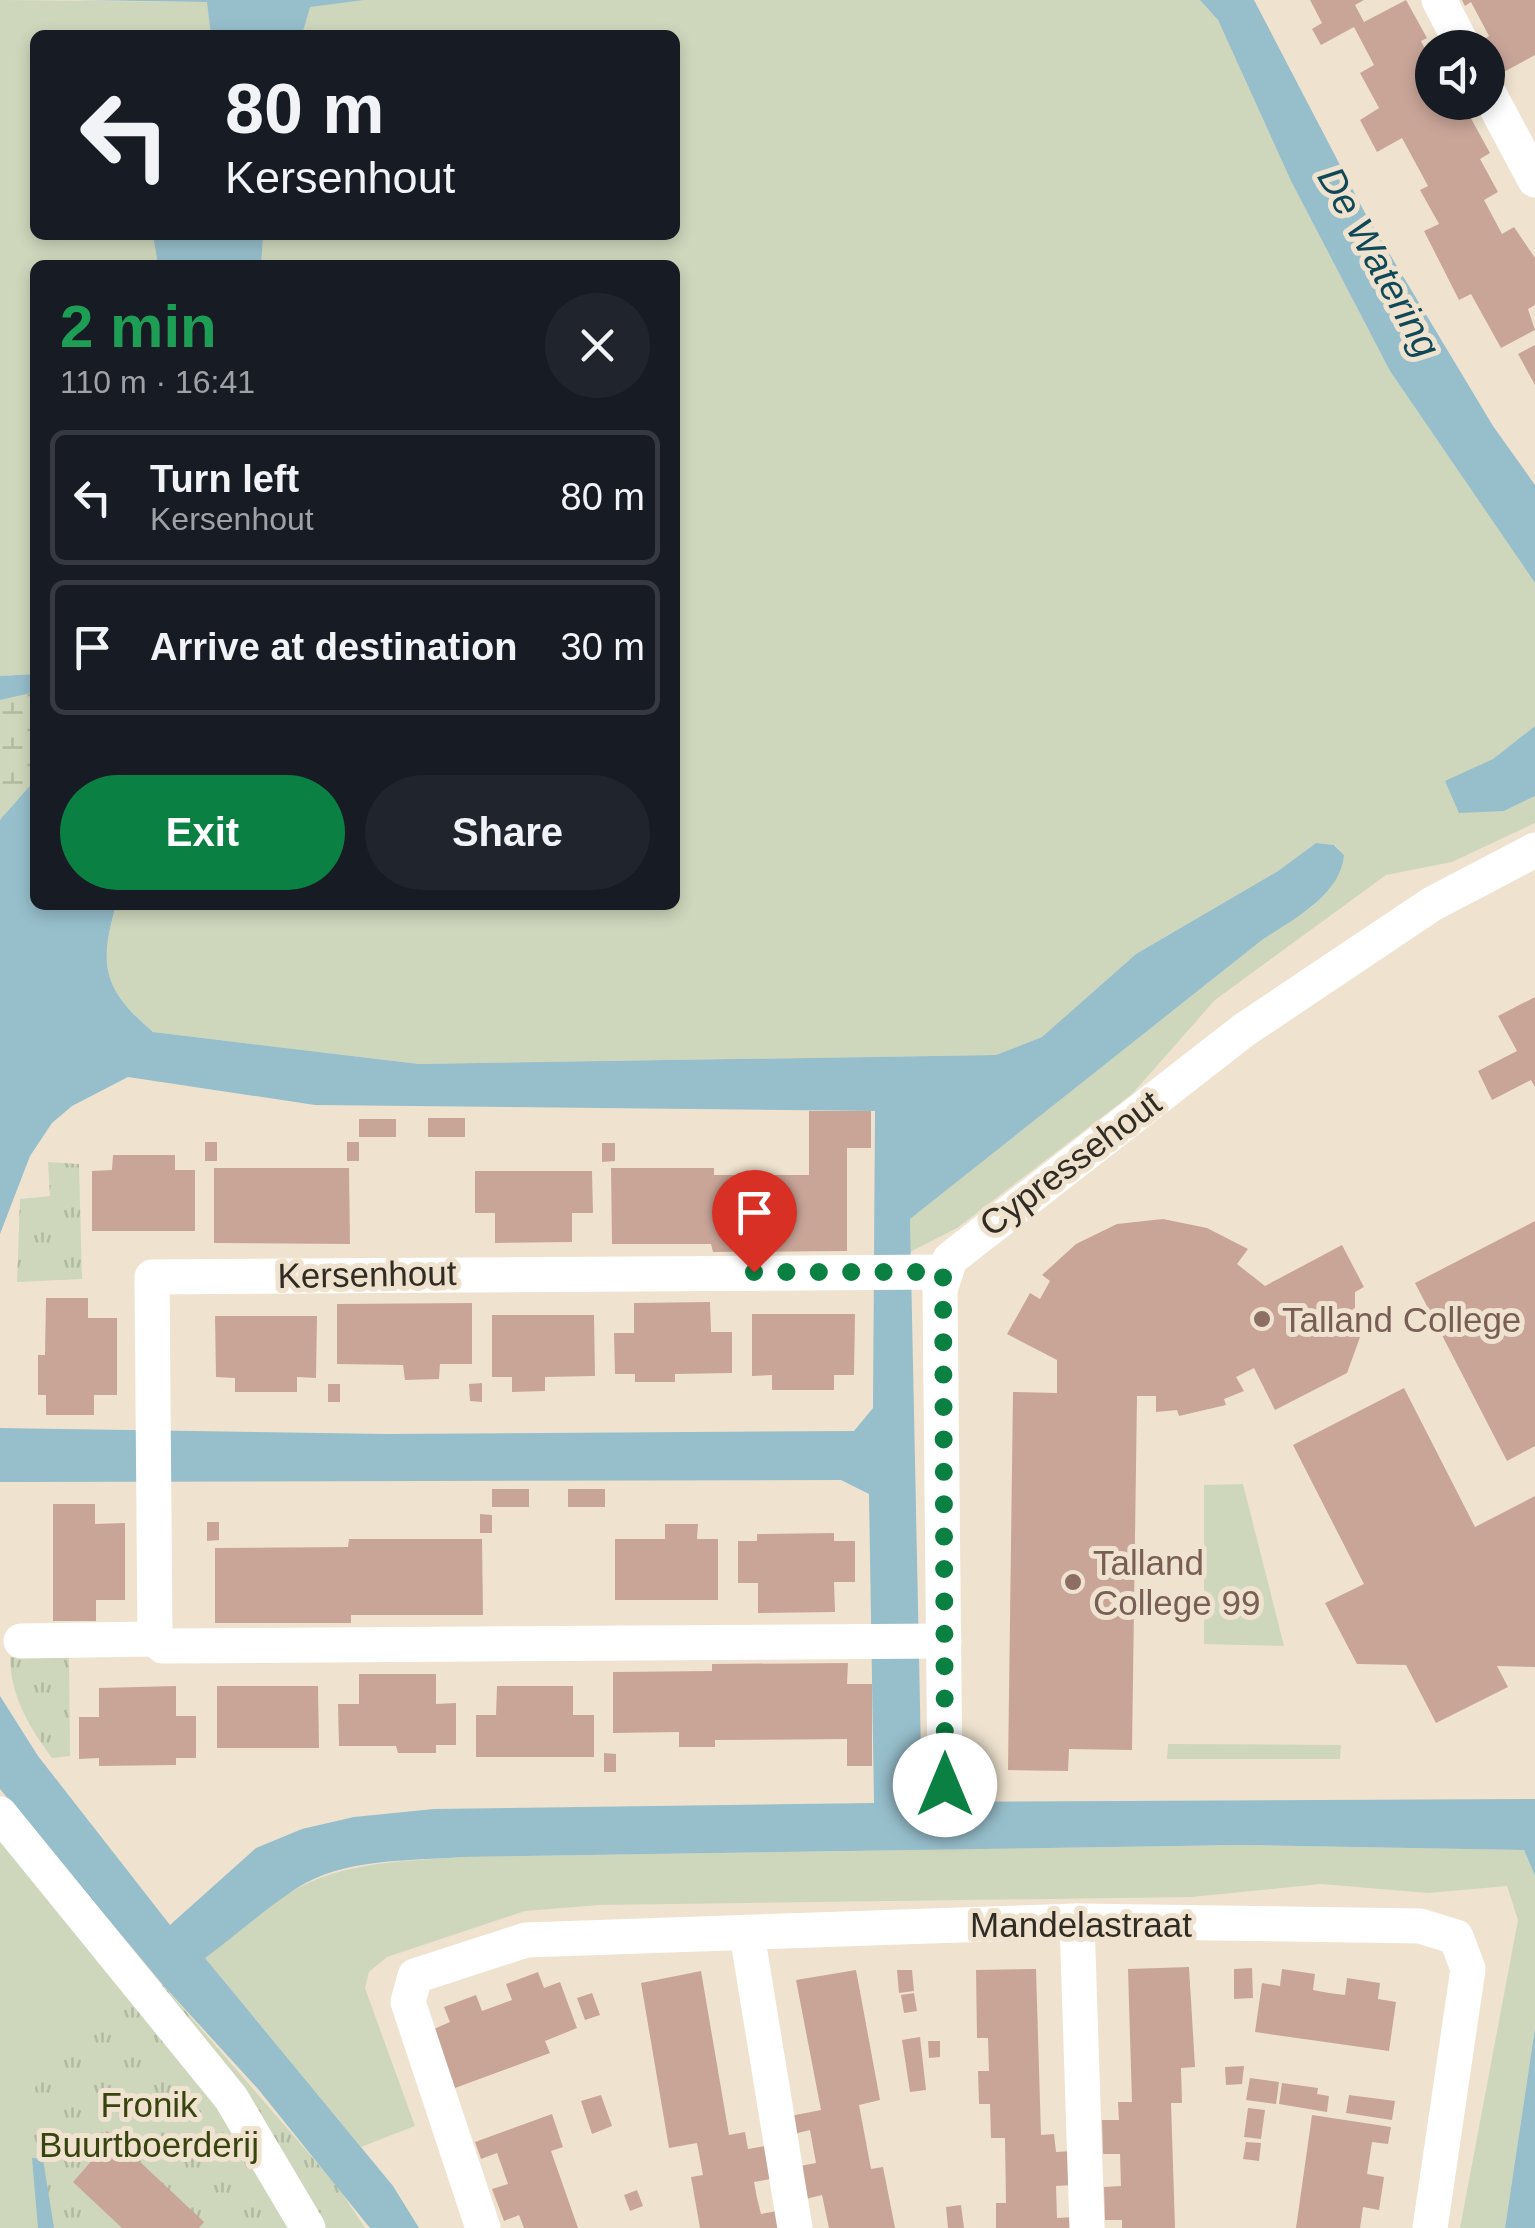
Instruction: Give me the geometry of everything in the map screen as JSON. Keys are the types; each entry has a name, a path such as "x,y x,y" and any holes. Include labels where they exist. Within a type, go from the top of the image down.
{"street":[{"path":"1439,0 1455,30"},
{"path":"1503,120 1535,180"},
{"name":"Cypressehout","path":"933,1272 1244,1030 1432,904 1535,850"},
{"path":"933,1272 934,1641 945,1785"},
{"name":"Kersenhout","path":"155,1639 152,1277 933,1272"},
{"path":"21,1641 155,1639 164,1646 934,1641"},
{"path":"0,1814 230,2098 308,2228"},
{"path":"1077,1921 1086,2097 1087,2228"},
{"name":"Mandelastraat","path":"483,2228 408,2002 415,1976 526,1940 1077,1921 1420,1926 1456,1937 1468,1969 1430,2228"},
{"path":"747,1934 795,2228"}],"green space":[{"path":"0,0 208,2 211,30 30,30 30,240 154,240 157,260 30,260 30,674 0,676"},
{"path":"365,0 1200,0 1218,20 1291,181 1390,371 1535,583 1535,726 1493,759 1445,782 1504,811 1535,796 1535,823 1452,862 1386,875 1215,1000 1132,1094 957,1228 910,1252 910,1219 1262,940 1313,906 1344,855 1335,845 1316,843 1278,871 1136,954 1042,1037 996,1055 419,1064 153,1032 124,1003 109,976 107,946 115,910 680,910 680,260 252,260 254,240 680,240 680,30 303,30 309,7"},
{"path":"30,691 30,786 4,819 0,860 0,700"},
{"path":"48,1162 79,1164 82,1279 17,1282 20,1199 50,1196"},
{"path":"1243,1484 1284,1646 1204,1644 1204,1485"},
{"path":"10,1657 69,1658 70,1756 52,1758 36,1734 17,1697"},
{"path":"1168,1744 1341,1745 1340,1759 1167,1759"},
{"name":"Fronik Buurtboerderij","path":"0,1831 113,1970 298,2228 0,2228"},
{"path":"1240,1845 1524,1850 1535,1876 1535,2028 1505,2228 1460,2228 1518,1920 1507,1886 1428,1893 1321,1884 1192,1897 600,1905 525,1911 387,1957 369,1972 365,1988 415,2126 361,2147 205,1958 265,1909 304,1885 342,1871 402,1861"},
{"name":"Fronik Buurtboerderij","path":"163,1985 338,2187 365,2228 38,2228 38,2163 30,2107 37,2084 59,2058 94,2029"}],"water":[{"path":"75,0 365,0 310,7 303,30 210,30 207,2"},
{"name":"De Watering","path":"1200,0 1254,0 1365,213 1493,426 1535,485 1535,583 1390,371 1291,181 1218,20"},
{"path":"154,240 263,240 261,260 157,260"},
{"path":"30,674 30,693 0,700 0,676"},
{"path":"1535,726 1535,796 1504,811 1459,813 1445,781 1493,759"},
{"path":"30,786 30,910 115,910 107,945 109,976 124,1003 153,1032 419,1064 996,1055 1042,1037 1136,954 1278,871 1316,843 1334,845 1344,855 1341,869 1313,905 1262,940 910,1219 922,1802 1535,1799 1535,1876 1524,1850 1240,1845 462,1857 377,1863 335,1871 297,1888 205,1958 393,2186 419,2228 370,2228 258,2089 163,1985 0,1789 0,1696 38,1756 170,1925 256,1848 302,1829 354,1817 434,1809 874,1803 869,1494 841,1480 0,1482 0,1428 386,1434 854,1431 873,1408 875,1111 315,1105 128,1077 72,1106 52,1123 30,1156 0,1234 0,820"},
{"path":"1535,2028 1535,2228 1505,2228"},
{"path":"32,2158 43,2159 54,2228 38,2228"}],"building":[{"path":"1310,0 1364,0 1355,5 1364,22 1406,0 1423,30 1415,30 1415,120 1472,120 1490,153 1480,159 1498,192 1484,200 1502,234 1514,227 1535,258 1535,305 1528,309 1535,330 1501,348 1471,294 1459,300 1424,231 1439,224 1420,190 1428,186 1402,138 1377,152 1360,120 1379,108 1360,73 1374,65 1354,27 1321,45 1312,29 1322,23"},
{"path":"1462,0 1535,0 1535,55 1505,71 1505,30 1486,30 1471,2 1465,6"},
{"path":"1535,345 1535,385 1518,354"},
{"path":"1535,997 1535,1087 1531,1080 1492,1100 1478,1071 1517,1051 1498,1016"},
{"path":"809,1111 871,1111 871,1148 847,1148 847,1251 713,1252 711,1244 612,1244 611,1168 714,1168 714,1175 809,1175"},
{"path":"428,1118 465,1118 465,1137 428,1137"},
{"path":"359,1119 396,1119 396,1137 359,1137"},
{"path":"205,1142 217,1142 217,1161 205,1161"},
{"path":"347,1142 359,1142 359,1161 347,1161"},
{"path":"602,1143 615,1143 615,1161 602,1162"},
{"path":"113,1155 175,1155 175,1170 195,1170 195,1231 92,1231 92,1171 112,1170"},
{"path":"214,1168 349,1168 350,1244 214,1243"},
{"path":"475,1171 592,1171 593,1213 572,1213 572,1242 495,1243 495,1213 475,1213"},
{"name":"Talland College 99","path":"1163,1219 1207,1228 1248,1249 1237,1264 1265,1286 1342,1245 1364,1287 1355,1292 1355,1313 1363,1329 1347,1373 1275,1410 1254,1368 1236,1377 1244,1391 1224,1399 1226,1405 1179,1416 1177,1410 1156,1412 1156,1396 1137,1396 1132,1750 1069,1749 1068,1771 1008,1770 1013,1392 1057,1393 1057,1360 1007,1334 1030,1293 1040,1299 1050,1281 1042,1275 1076,1244 1117,1224"},
{"path":"1535,1221 1535,1446 1507,1461 1415,1283"},
{"path":"46,1298 88,1298 88,1318 117,1318 117,1395 94,1395 94,1415 46,1415 46,1395 38,1395 38,1355 45,1355"},
{"path":"710,1302 711,1332 732,1332 732,1373 675,1374 675,1382 635,1382 635,1374 615,1374 614,1333 634,1333 634,1303"},
{"path":"472,1303 472,1364 440,1364 439,1379 405,1380 403,1365 337,1364 337,1304"},
{"path":"752,1314 855,1314 854,1375 834,1375 834,1390 772,1390 772,1375 752,1376"},
{"path":"492,1315 594,1315 595,1376 545,1377 545,1391 512,1392 512,1377 492,1377"},
{"path":"215,1316 317,1316 316,1378 297,1377 297,1392 235,1392 235,1378 216,1377"},
{"path":"482,1383 482,1402 470,1401 469,1384"},
{"path":"328,1384 340,1384 340,1402 328,1402"},
{"name":"Talland College","path":"1404,1388 1475,1527 1535,1496 1535,1667 1497,1666 1508,1687 1436,1723 1406,1665 1357,1664 1325,1603 1364,1584 1293,1445"},
{"path":"492,1489 529,1489 529,1507 492,1507"},
{"path":"568,1489 605,1489 605,1507 568,1507"},
{"path":"53,1504 95,1504 95,1524 125,1523 125,1600 96,1600 96,1621 53,1621"},
{"path":"480,1514 492,1515 492,1533 480,1533"},
{"path":"207,1522 219,1522 219,1540 207,1541"},
{"path":"665,1524 698,1524 697,1539 718,1539 718,1600 615,1600 615,1539 665,1539"},
{"path":"834,1533 834,1541 855,1541 855,1582 834,1582 835,1612 758,1613 758,1583 738,1583 738,1541 757,1541 757,1534"},
{"path":"349,1539 482,1539 483,1615 351,1615 351,1623 215,1623 215,1548 348,1547"},
{"path":"848,1663 847,1684 872,1684 872,1766 847,1766 847,1739 715,1740 715,1747 679,1747 679,1732 613,1733 613,1672 712,1671 712,1664"},
{"path":"359,1674 436,1674 436,1704 456,1703 456,1745 436,1745 436,1753 398,1753 396,1746 339,1746 338,1704 359,1704"},
{"path":"176,1686 176,1716 196,1716 196,1758 176,1758 176,1765 99,1766 99,1758 79,1759 79,1717 99,1717 99,1688"},
{"path":"217,1686 318,1686 319,1748 217,1748"},
{"path":"497,1686 573,1686 573,1715 594,1715 594,1757 476,1757 476,1715 496,1715"},
{"path":"604,1753 616,1754 616,1772 604,1772"},
{"path":"1189,1967 1195,2067 1181,2068 1182,2103 1171,2103 1175,2228 1122,2228 1122,2220 1105,2220 1104,2187 1121,2186 1120,2154 1103,2154 1102,2120 1119,2120 1118,2102 1132,2102 1128,1969"},
{"path":"1252,1968 1253,1998 1234,1999 1234,1969"},
{"path":"1036,1969 1041,2135 1054,2134 1056,2152 1072,2151 1073,2185 1056,2186 1057,2218 1074,2217 1074,2228 996,2228 996,2203 1006,2203 1005,2138 991,2138 990,2104 979,2104 978,2071 989,2071 988,2038 977,2038 976,1970"},
{"path":"1282,1969 1315,1974 1313,1990 1329,1993 1345,1995 1347,1978 1380,1983 1378,1999 1396,2002 1389,2051 1255,2032 1262,1983 1280,1986"},
{"path":"856,1970 880,2100 859,2105 871,2169 883,2167 895,2228 829,2228 822,2195 806,2199 800,2166 816,2163 810,2130 794,2134 790,2116 821,2110 796,1980"},
{"path":"897,1970 912,1970 914,1991 899,1993"},
{"path":"701,1971 729,2135 745,2132 748,2149 765,2146 771,2179 754,2182 761,2214 777,2211 780,2228 700,2228 691,2177 703,2175 697,2143 669,2148 641,1983"},
{"path":"538,1972 544,1988 560,1982 577,2028 545,2041 550,2053 455,2088 434,2029 450,2022 444,2007 476,1995 482,2011 512,2000 506,1984"},
{"path":"592,1993 600,2015 585,2020 577,1998"},
{"path":"914,1993 917,2011 904,2013 901,1995"},
{"path":"920,2037 926,2090 910,2092 902,2040"},
{"path":"928,2041 940,2041 940,2057 929,2058"},
{"path":"1244,2066 1242,2084 1226,2085 1225,2067"},
{"path":"1250,2078 1279,2082 1276,2104 1246,2100"},
{"path":"1282,2083 1318,2088 1317,2094 1329,2096 1327,2112 1279,2104"},
{"path":"601,2095 612,2126 592,2134 581,2101"},
{"path":"1349,2095 1395,2101 1392,2120 1346,2113"},
{"path":"1248,2108 1265,2110 1261,2139 1244,2137"},
{"path":"552,2114 563,2147 551,2151 578,2228 524,2228 519,2215 504,2221 492,2189 508,2184 497,2153 481,2159 475,2142"},
{"path":"1312,2115 1391,2127 1388,2144 1372,2142 1367,2174 1384,2177 1379,2210 1363,2207 1360,2228 1296,2228"},
{"path":"107,2131 204,2222 199,2228 122,2228 73,2182 94,2158 88,2153"},
{"path":"1246,2142 1261,2143 1259,2161 1243,2159"},
{"path":"637,2190 643,2206 630,2211 624,2195"},
{"path":"961,2205 964,2228 948,2228 946,2207"}],"place":[{"name":"Talland College","path":"1262,1319"},
{"name":"Talland College 99","path":"1073,1582"}],"route":[{"path":"754,1272 943,1272 940,1290 945,1785"}]}
